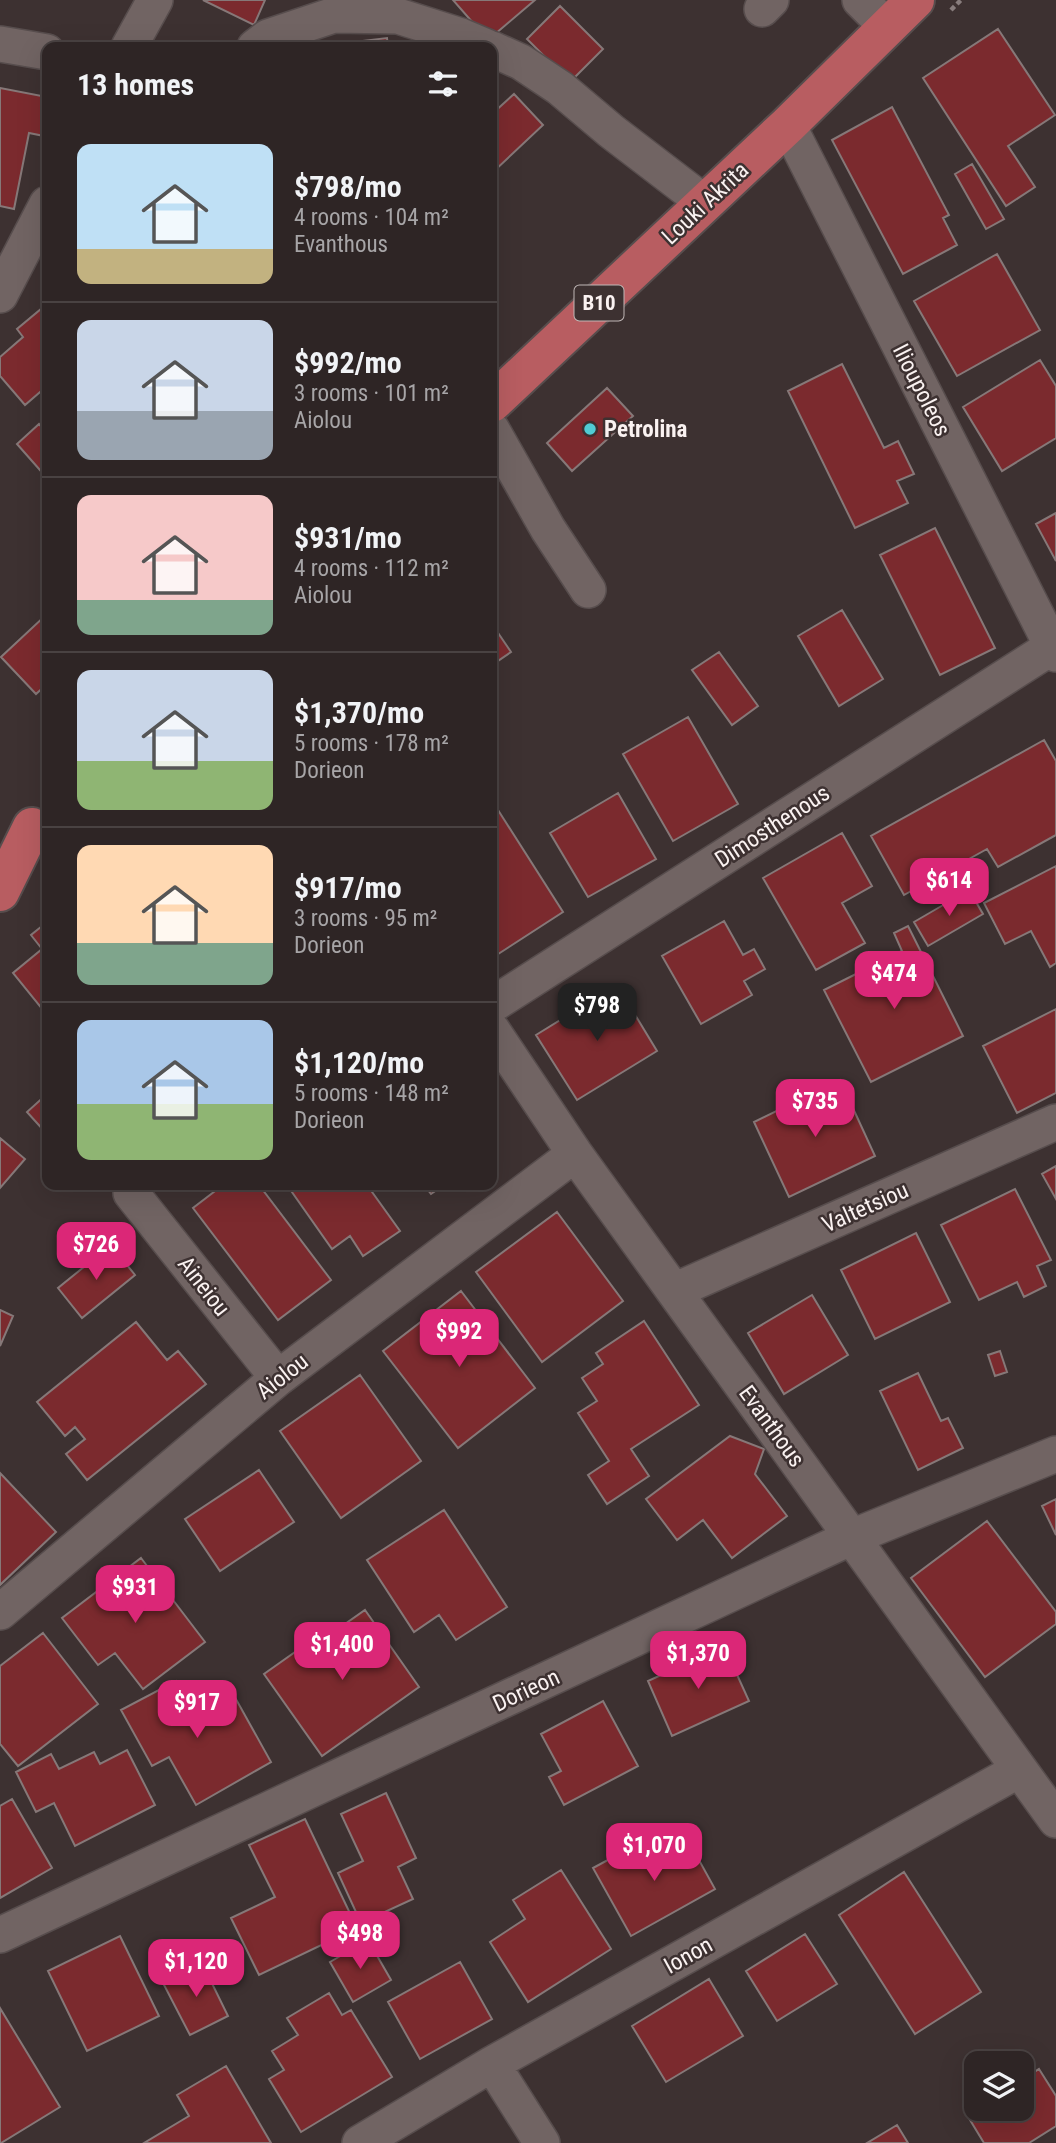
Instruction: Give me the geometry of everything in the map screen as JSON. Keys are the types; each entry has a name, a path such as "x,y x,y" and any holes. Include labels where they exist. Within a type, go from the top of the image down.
{"main road":[{"name":"Louki Akrita","path":"497,398 788,125 915,0"},
{"path":"0,855 40,820"},
{"path":"0,892 40,820"}],"street":[{"path":"132,42 155,0"},
{"path":"860,0 887,27"},
{"path":"262,42 268,37 334,15 398,16 476,42"},
{"path":"0,44 42,51"},
{"path":"497,51 521,62 560,89 705,203"},
{"name":"Ilioupoleos","path":"788,125 1054,651"},
{"path":"0,295 42,214"},
{"path":"497,439 548,529 588,590"},
{"name":"Dimosthenous","path":"497,1002 1054,651"},
{"name":"Evanthous","path":"497,1037 575,1154 1056,1820"},
{"name":"Valtetsiou","path":"674,1291 1056,1122"},
{"name":"Aiolou","path":"0,1612 278,1378 575,1154"},
{"name":"Aineiou","path":"131,1193 278,1378"},
{"name":"Dorieon","path":"0,1935 852,1537 1056,1454"},
{"name":"Ionon","path":"360,2143 492,2064 1019,1770"},
{"path":"492,2064 542,2143"}],"building":[{"path":"203,0 265,0 254,25"},
{"path":"453,0 535,0 488,40"},
{"path":"560,6 603,49 570,82 527,39"},
{"path":"998,29 1055,115 1008,146 1035,187 1006,206 923,78"},
{"path":"387,38 387,42 353,42"},
{"path":"0,88 42,96 42,136 29,133 14,209 0,206"},
{"path":"514,94 543,125 497,168 497,109"},
{"path":"892,107 949,215 943,218 957,245 903,274 832,140"},
{"path":"972,164 1004,219 986,229 955,174"},
{"path":"997,254 1040,330 957,376 914,301"},
{"path":"42,308 42,390 25,405 0,376 0,357 23,337 17,329"},
{"path":"1040,360 1056,386 1056,438 1002,471 963,407"},
{"path":"842,364 884,448 898,441 914,474 897,481 908,503 855,528 788,391"},
{"name":"Petrolina","path":"607,388 633,416 572,471 547,443"},
{"path":"39,424 42,427 42,472 17,444"},
{"path":"1056,513 1056,561 1036,524"},
{"path":"935,528 995,648 940,675 880,555"},
{"path":"842,610 883,679 839,706 798,636"},
{"path":"42,619 42,689 36,694 1,657"},
{"path":"497,631 511,652 497,662"},
{"path":"719,652 758,706 732,725 692,670"},
{"path":"688,717 738,804 673,841 623,754"},
{"path":"1044,740 1056,761 1056,835 998,867 987,849 904,895 871,836"},
{"path":"618,793 656,859 588,897 550,833"},
{"path":"497,811 563,912 497,955"},
{"path":"842,833 872,886 842,903 865,943 816,970 763,878"},
{"path":"1056,866 1056,963 1050,967 1031,931 1005,944 984,903"},
{"path":"969,890 983,914 928,946 914,922"},
{"path":"724,921 743,955 754,949 765,969 744,981 752,995 701,1024 662,956"},
{"path":"42,926 42,949 31,935"},
{"path":"908,926 963,1036 871,1082 824,990 902,951 894,933"},
{"path":"42,949 42,1009 13,973"},
{"path":"617,985 657,1051 577,1100 536,1035"},
{"path":"1056,1009 1056,1093 1017,1113 983,1046"},
{"path":"840,1080 875,1156 789,1197 754,1122"},
{"path":"42,1098 42,1129 27,1112"},
{"path":"0,1138 25,1159 0,1188"},
{"path":"1056,1166 1056,1199 1042,1174"},
{"path":"1015,1189 1051,1260 1037,1266 1046,1286 1024,1297 1017,1282 979,1300 941,1225"},
{"path":"216,1190 263,1190 331,1280 278,1320 193,1208"},
{"path":"291,1190 371,1190 400,1231 363,1256 350,1236 332,1249"},
{"path":"557,1212 623,1301 542,1362 476,1272"},
{"path":"916,1233 950,1302 875,1339 841,1270"},
{"path":"111,1245 135,1275 82,1318 58,1288"},
{"path":"461,1291 535,1388 458,1448 383,1351"},
{"path":"812,1295 848,1355 784,1394 748,1333"},
{"path":"0,1310 13,1316 0,1346"},
{"path":"644,1321 699,1405 631,1449 649,1476 607,1504 588,1475 609,1461 578,1413 597,1401 582,1378 603,1364 596,1353"},
{"path":"136,1322 167,1360 178,1351 206,1384 87,1480 66,1454 85,1439 75,1427 65,1436 37,1402"},
{"path":"1000,1351 1007,1372 995,1376 988,1355"},
{"path":"918,1373 941,1421 948,1418 963,1448 918,1470 880,1391"},
{"path":"360,1375 421,1461 341,1518 280,1431"},
{"path":"730,1436 764,1449 755,1474 787,1516 732,1558 703,1520 677,1540 646,1499"},
{"path":"259,1470 294,1522 220,1571 185,1519"},
{"path":"0,1473 56,1532 0,1585"},
{"path":"1056,1499 1056,1535 1042,1506"},
{"path":"444,1510 507,1607 456,1640 439,1615 414,1632 367,1560"},
{"path":"987,1521 1056,1612 1056,1624 985,1677 911,1578"},
{"path":"141,1558 205,1642 143,1689 115,1653 98,1665 62,1618"},
{"path":"365,1610 419,1687 322,1756 264,1674 322,1633 325,1638"},
{"path":"43,1633 98,1704 18,1766 0,1744 0,1666"},
{"path":"724,1646 749,1701 672,1736 648,1681"},
{"path":"176,1681 194,1712 232,1692 271,1762 196,1805 169,1757 152,1766 121,1710"},
{"path":"603,1701 638,1766 564,1805 549,1777 561,1771 541,1734"},
{"path":"127,1750 155,1805 75,1846 54,1803 36,1812 16,1772 51,1754 59,1769 94,1752 100,1764"},
{"path":"386,1793 416,1858 398,1867 413,1899 361,1923 338,1873 363,1861 341,1814"},
{"path":"12,1799 52,1868 0,1898 0,1806"},
{"path":"305,1819 357,1928 259,1975 231,1918 275,1897 249,1845"},
{"path":"684,1833 715,1889 631,1936 593,1868 628,1849 634,1860"},
{"path":"561,1870 611,1949 528,2002 490,1942 525,1919 513,1900"},
{"path":"904,1872 981,1992 915,2034 839,1915"},
{"path":"805,1934 837,1984 777,2021 746,1971"},
{"path":"120,1936 159,2016 87,2051 48,1971"},
{"path":"368,1940 391,1980 353,2002 330,1962"},
{"path":"460,1962 492,2019 420,2059 388,2002"},
{"path":"202,1963 228,2016 190,2035 163,1983"},
{"path":"709,1979 743,2036 666,2082 632,2026"},
{"path":"329,1993 342,2015 351,2010 392,2077 301,2132 269,2079 284,2070 272,2051 298,2035 287,2018"},
{"path":"0,2008 60,2107 1,2143 0,2143"},
{"path":"226,2066 271,2143 144,2143 189,2116 177,2095"},
{"path":"1039,2069 1056,2096 1056,2126 1029,2143 984,2143 971,2121 1034,2121 1034,2072"},
{"path":"897,2125 908,2143 867,2143"}],"place":[{"name":"Petrolina","path":"590,429"}]}
